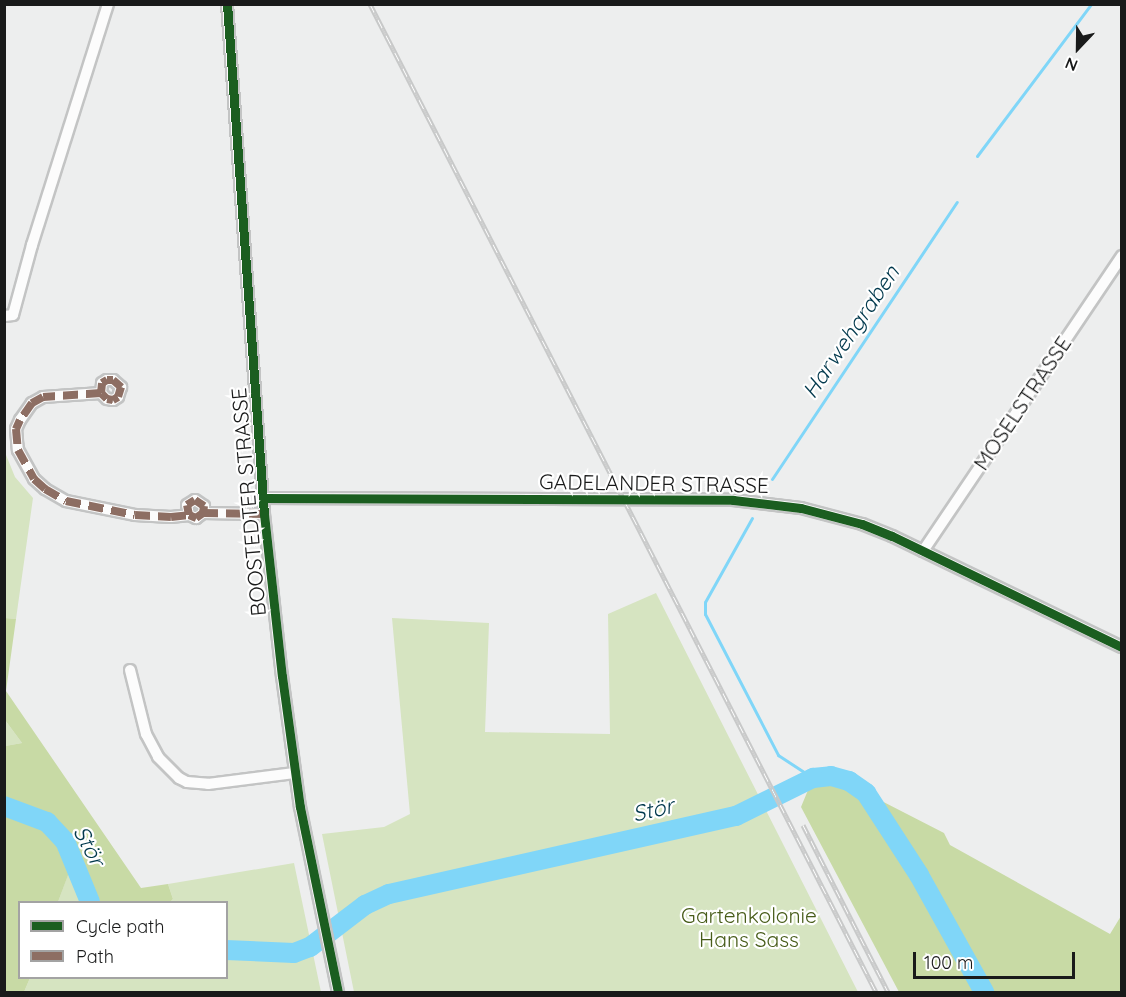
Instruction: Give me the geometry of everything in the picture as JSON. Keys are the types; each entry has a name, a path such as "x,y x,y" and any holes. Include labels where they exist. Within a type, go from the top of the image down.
{"street":[{"path":"5,316 13,315 32,245 108,4"},
{"name":"BOOSTEDTER STRASSE","path":"226,4 264,514 294,773 338,993"},
{"name":"MOSELSTRASSE","path":"923,551 1122,256"},
{"path":"101,393 51,394 27,408 16,429 18,450 34,479 57,497 78,504 135,514 171,517 189,515 196,518 203,513 264,514"},
{"name":"GADELANDER STRASSE","path":"263,498 733,500 770,503 831,515 872,528 1122,647"},
{"path":"130,670 146,734 158,757 179,778 187,782 208,784 294,773"}],"green space":[{"path":"4,450 15,477 33,498 16,619 5,618"},
{"name":"Gartenkolonie Hans Sass","path":"656,593 858,992 354,992 322,834 384,827 410,814 392,618 489,623 485,732 610,734 608,614"},
{"path":"5,618 16,619 6,691 141,888 168,884 173,899 171,901 90,901 73,862 58,901 18,901 18,979 30,979 24,992 5,992 5,746 22,743 5,720"},
{"path":"5,720 22,743 5,746"},
{"path":"831,776 849,781 866,793 944,833 950,845 1110,934 1121,916 1121,992 899,992 801,807 813,778"},
{"path":"73,861 90,901 58,901"},
{"path":"294,863 321,992 24,992 30,979 228,979 228,901 171,901 173,899 168,884"}],"waterway":[{"name":"Harwehgraben","path":"977,156 1091,4"},
{"name":"Harwehgraben","path":"772,479 957,202"},
{"name":"Harwehgraben","path":"752,518 705,602 705,614 778,755 813,778"},
{"name":"Stör","path":"228,950 294,953 310,947 365,905 389,894 736,816 813,778 831,776 849,781 866,793 919,875 984,992"},
{"name":"Stör","path":"4,806 47,822 65,841 90,901"}],"railway":[{"path":"370,4 876,992"},
{"path":"803,825 888,992"}],"marked path":[{"path":"101,393 102,383 107,380 113,380 121,387 118,397 113,400 107,399 101,393 43,397 32,403 20,420 16,429 18,450 34,479 45,489 66,501 135,515 171,517 189,515 196,518 203,513 264,514"},
{"path":"189,515 187,505 195,500 204,506 203,513"}],"cycle path":[{"path":"227,4 264,514 282,676 300,807 338,992"},
{"path":"263,498 733,500 801,508 862,524 892,536 1122,647"}]}
